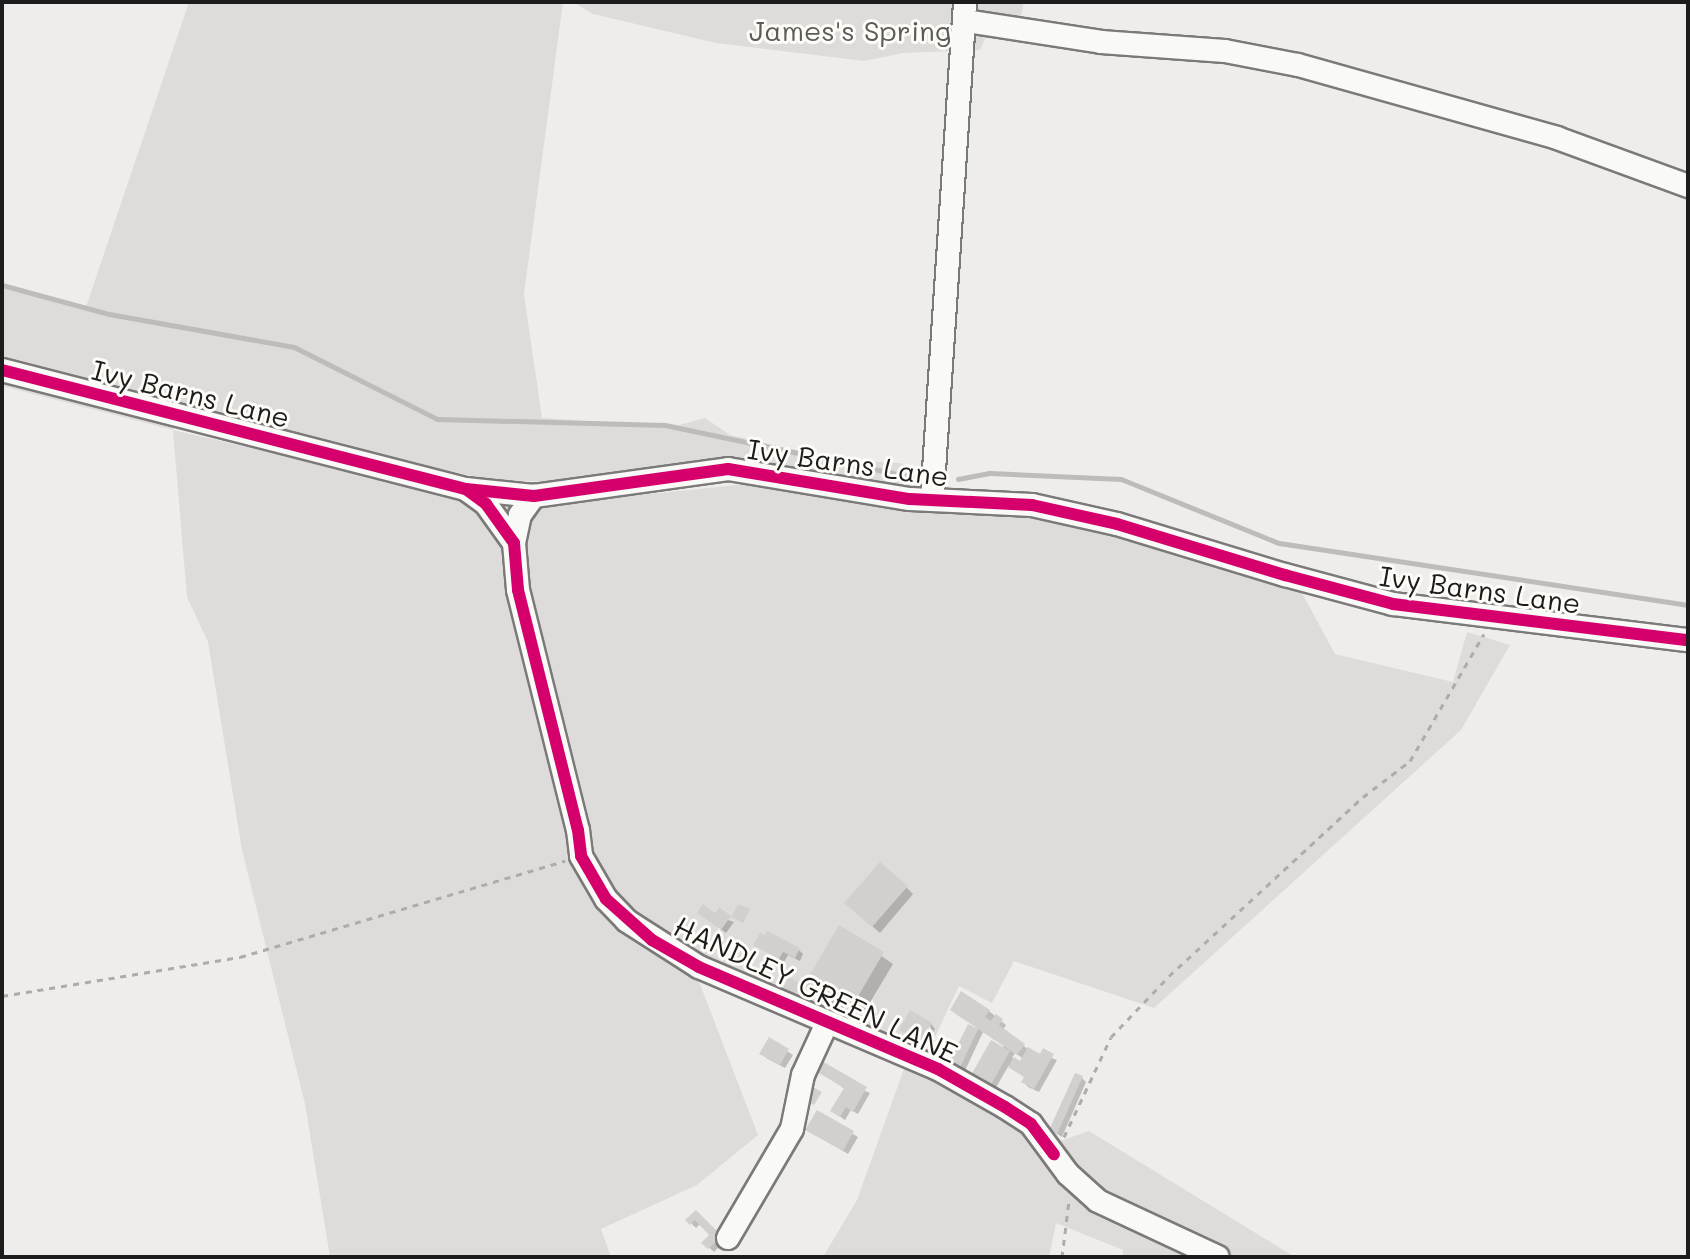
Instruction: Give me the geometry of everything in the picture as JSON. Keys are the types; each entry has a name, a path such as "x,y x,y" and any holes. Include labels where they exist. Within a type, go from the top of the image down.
{"street":[{"path":"932,500 966,11 1101,42 1225,51 1298,65 1557,138 1688,186"},
{"name":"Ivy Barns Lane","path":"2,370 466,489 534,496 728,469 847,491 932,500 1032,505 1117,524 1393,604 1688,640"},
{"path":"466,489 486,504 514,543"},
{"name":"HANDLEY GREEN LANE","path":"534,496 520,515 514,543 518,590 574,815 581,856 606,899 652,940 699,967 938,1069 1005,1107 1031,1124 1079,1184 1098,1201 1218,1257"},
{"path":"728,1238 792,1129 803,1075 827,1023"}],"path":[{"path":"1054,1154 1073,1121 1111,1037 1169,976 1363,797 1410,761 1495,616"},
{"path":"2,996 240,957 581,856"},
{"path":"1062,1257 1071,1193 1079,1184"}],"green space":[{"path":"189,2 563,2 524,294 542,418 672,427 705,418 730,435 842,460 900,463 923,471 918,487 852,482 776,468 563,482 493,480 339,449 186,404 173,430 2,386 2,285 86,307"},
{"name":"James's Spring","path":"573,2 1024,2 1016,37 987,35 980,50 903,53 864,61 716,43 593,14"},
{"path":"173,430 459,496 563,503 767,482 1031,513 1231,568 1302,593 1335,654 1453,682 1467,632 1510,645 1461,730 1154,1008 1014,961 992,1003 959,986 927,1054 688,953 758,1135 697,1185 601,1229 611,1257 330,1257 305,1104 242,850 208,642 187,597"},
{"path":"905,1066 1023,1130 1037,1149 1089,1131 1295,1257 1123,1257 1123,1250 1056,1223 1049,1257 823,1257 857,1200"}],"building":[{"path":"880,862 908,886 872,927 844,903"},
{"path":"703,904 715,913 719,907 731,916 721,930 697,913"},
{"path":"738,904 750,909 743,923 731,917"},
{"path":"839,925 884,952 853,1005 836,995 830,1005 802,988"},
{"path":"767,931 800,948 795,958 783,952 779,959 753,945 760,933 765,935"},
{"path":"789,977 801,984 794,997 782,990"},
{"path":"961,991 990,1010 985,1017 991,1021 996,1014 1003,1019 999,1025 1025,1044 1017,1055 950,1010"},
{"path":"910,1010 932,1023 921,1042 899,1030"},
{"path":"968,1024 978,1029 959,1070 948,1065"},
{"path":"769,1037 789,1049 780,1065 759,1054"},
{"path":"991,1040 1010,1051 989,1088 970,1077"},
{"path":"1028,1047 1040,1054 1043,1048 1054,1054 1034,1089 1021,1082 1024,1077 1008,1067 1014,1057 1020,1061"},
{"path":"820,1060 867,1087 853,1112 846,1107 840,1117 830,1111 844,1088 814,1070"},
{"path":"1075,1073 1083,1076 1057,1134 1049,1130"},
{"path":"811,1086 822,1092 814,1105 803,1099"},
{"path":"817,1110 854,1131 843,1151 805,1130"},
{"path":"696,1210 722,1236 708,1249 701,1243 709,1235 695,1220 690,1225 685,1220"}],"waterway":[{"path":"2,285 109,314 294,347 437,419 665,425 917,478"},
{"path":"958,479 990,473 1121,479 1279,543 1688,605"}],"cycle path":[{"path":"2,370 466,489 534,496 728,469 910,499 1032,505 1117,524 1393,604 1688,640"},
{"path":"467,490 486,504 514,543 518,590 578,830 581,856 606,899 652,940 699,967 938,1069 1005,1107 1031,1124 1054,1154"}]}
